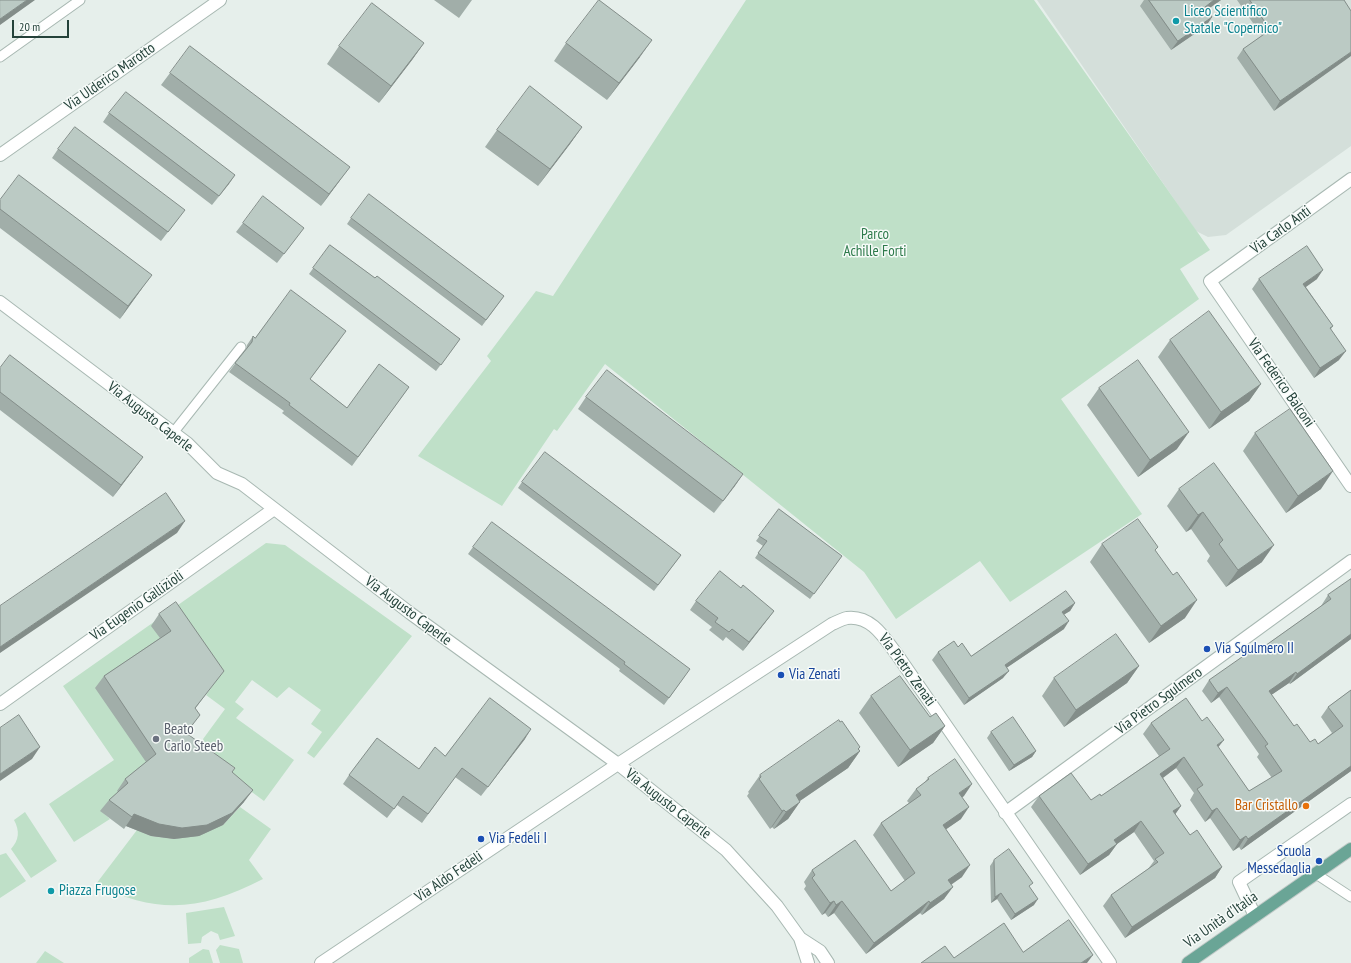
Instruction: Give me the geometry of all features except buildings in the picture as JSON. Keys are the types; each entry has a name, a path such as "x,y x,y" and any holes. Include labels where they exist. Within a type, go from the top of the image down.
{"main road":[{"name":"Via Unità d'Italia","path":"1188,963 1351,849"}],"street":[{"name":"Via Ulderico Marotto","path":"0,155 220,0"},
{"name":"Via Carlo Anti","path":"1210,281 1351,179"},
{"name":"Via Federico Balconi","path":"1210,281 1351,486"},
{"name":"Via Augusto Caperle","path":"0,302 187,443 217,473 242,484 410,614 618,764 726,850 777,906 800,938 808,963"},
{"name":"Via Eugenio Gallizioli","path":"0,704 274,509"},
{"name":"Via Pietro Sgulmero","path":"1006,812 1351,562"},
{"name":"Via Pietro Zenati","path":"618,764 820,632 847,618 870,623 879,631 898,656 1110,963"},
{"name":"Via Aldo Fedeli","path":"321,963 618,764"},
{"path":"1255,916 1239,882 1351,804"},
{"name":"Via Augusto Caperle","path":"800,938 820,951 828,963"}],"lane":[{"path":"0,57 80,0"},
{"path":"173,433 241,347"},
{"path":"1316,874 1351,897"}],"shaded area":[{"path":"1037,0 1351,0 1351,146 1226,235 1208,237 1196,231"}],"green space":[{"name":"Parco Achille Forti","path":"746,0 1034,0 1210,250 1180,269 1199,299 1061,399 1142,514 1010,602 980,561 896,619 864,572 605,364 557,431 554,429 502,506 418,456 491,361 487,356 536,291 553,296"},
{"path":"266,543 285,545 412,636 314,758 307,753 322,732 311,724 321,710 289,687 277,698 252,680 235,702 244,709 236,718 294,760 264,801 195,750 225,709 206,695 215,682 168,614 163,642 148,766 120,795 101,811 110,819 74,842 49,804 114,760 63,686"},
{"path":"240,807 271,829 249,860 263,879 220,897 200,903 180,905 160,905 140,901 96,884 137,830 151,836 174,839 223,825"},
{"path":"25,812 57,861 31,878 11,849 16,842 18,835 14,820"},
{"path":"6,853 26,881 0,898 0,855"},
{"path":"224,907 235,936 220,940 218,934 211,931 202,937 201,943 188,944 186,913"},
{"path":"220,945 239,949 243,963 220,963 216,950"},
{"path":"203,949 209,950 213,963 189,963 189,958"},
{"path":"45,951 64,963 36,963"}],"place":[{"name":"Liceo Scientifico Statale \"Copernico\"","path":"1176,21"},
{"name":"Via Sgulmero II","path":"1207,649"},
{"name":"Via Zenati","path":"781,675"},
{"name":"Beato Carlo Steeb","path":"156,739"},
{"name":"Bar Cristallo","path":"1306,806"},
{"name":"Via Fedeli I","path":"481,839"},
{"name":"Scuola Messedaglia","path":"1319,861"},
{"name":"Piazza Frugose","path":"51,891"}]}
